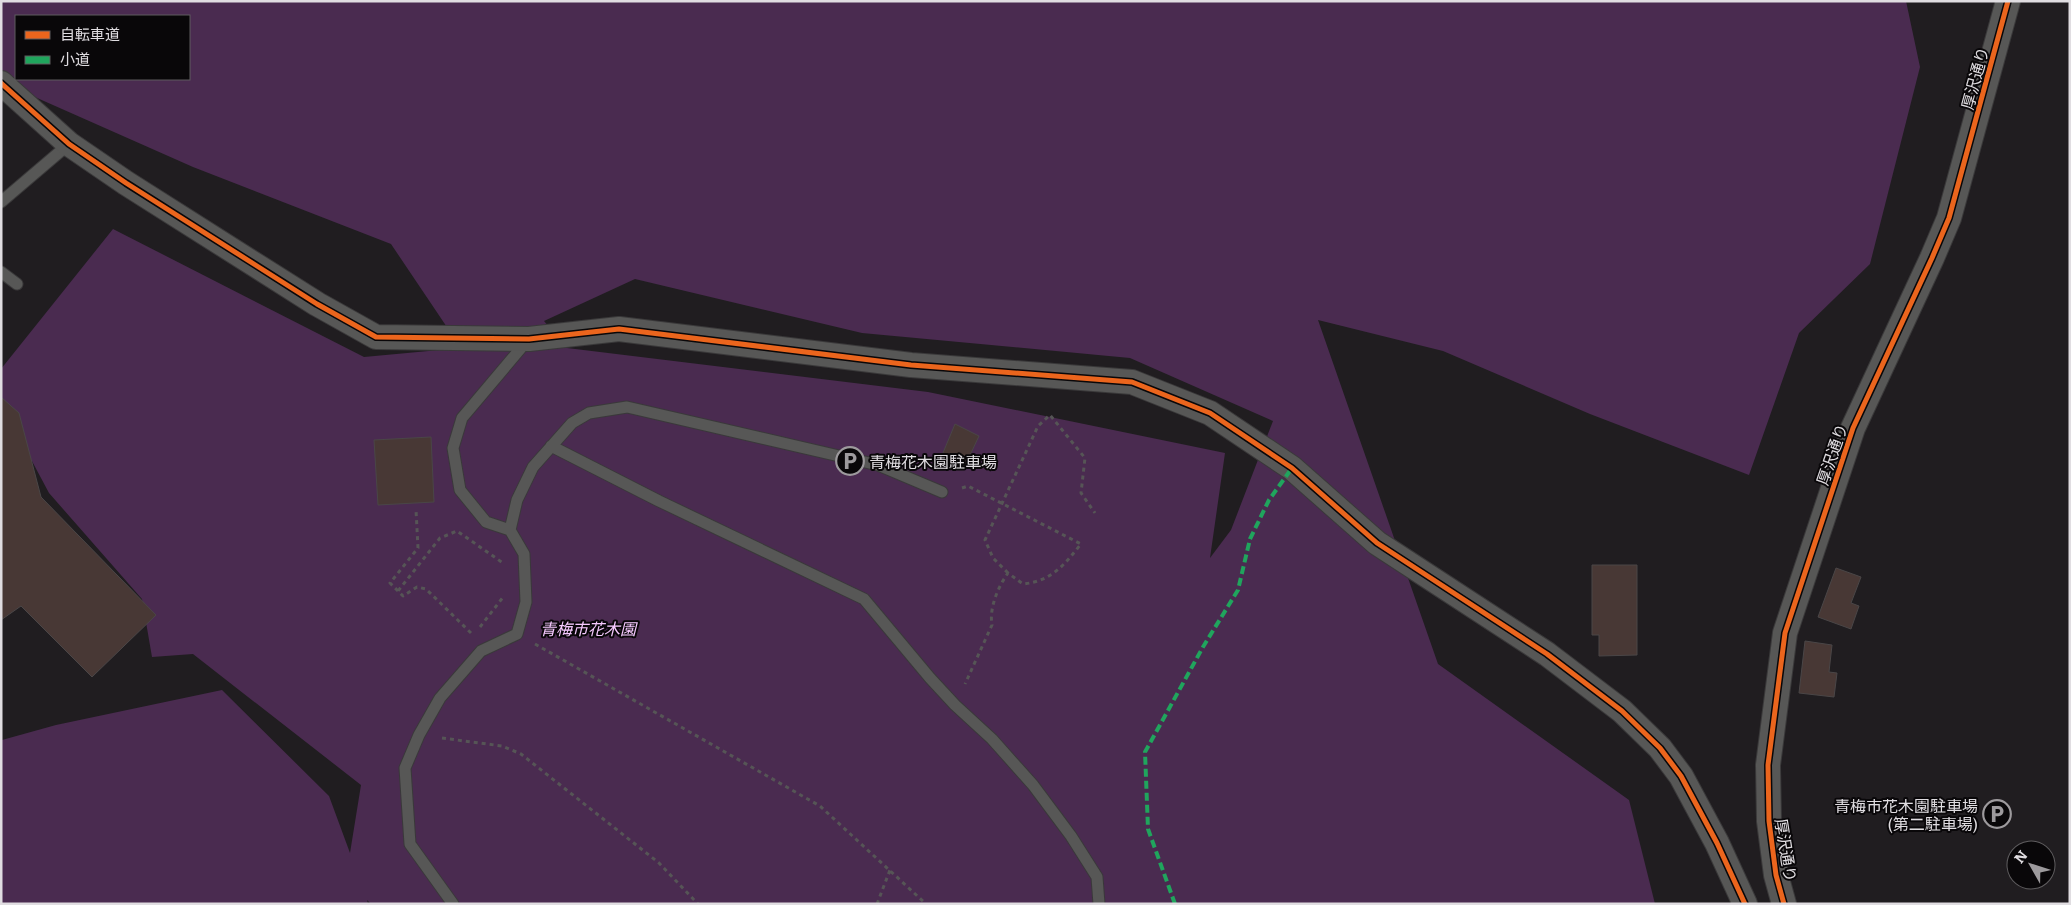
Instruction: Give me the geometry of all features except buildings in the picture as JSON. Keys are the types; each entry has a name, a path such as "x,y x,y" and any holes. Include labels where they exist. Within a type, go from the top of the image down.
{"street":[{"name":"厚沢通り","path":"1784,904 1776,875 1769,821 1768,765 1785,633 1853,428 1949,218 2008,1"},
{"path":"1,83 69,144 126,183 292,289 376,337 529,339 619,329 911,365 1132,382 1210,413 1292,468 1376,543 1547,654 1622,710 1660,748 1681,776 1717,843 1745,904"}],"lane":[{"path":"1,202 69,144"},
{"path":"1,272 17,284"},
{"path":"453,904 410,844 405,768 419,735 440,698 481,651 517,634 526,602 524,554 510,530 486,522 460,490 453,448 462,418 529,339"},
{"path":"510,530 517,500 533,467 572,423 589,412 627,407 878,465 942,492"},
{"path":"551,446 659,501 864,599 930,678 955,705 992,739 1033,785 1071,836 1097,877 1099,904"}],"path":[{"path":"968,486 1002,502 1082,544 1061,569 1038,583 1023,584 1008,573 993,558 985,540 1002,502 1038,426 1050,415 1085,458 1081,493 1096,513"},
{"path":"416,510 418,548 390,583 404,596 416,587 426,588 474,635 481,651"},
{"path":"398,592 440,538 457,531 503,563 508,569"},
{"path":"955,705 992,625 990,615 1002,582 1008,573"},
{"path":"474,635 506,594"},
{"path":"517,634 820,806 926,904"},
{"path":"419,735 502,746 521,754 659,863 698,904"},
{"path":"877,904 890,870"}],"green space":[{"name":"青梅市花木園","path":"1,1 1906,1 1920,67 1870,264 1799,333 1749,475 1590,414 1443,351 1318,320 1438,664 1629,800 1655,904 371,904 367,900 368,904 1,904 2,740 56,725 222,690 329,796 350,853 361,785 193,654 152,657 142,599 49,493 1,403 1,369 113,229 364,357 461,348 391,244 193,167 1,82","holes":["635,279 862,333 1130,358 1273,421 1231,530 1210,558 1225,453 928,392 567,348 544,321"]}],"marked path":[{"path":"1175,904 1148,829 1145,752 1203,647 1238,590 1250,539 1269,500 1292,468"}],"cycle path":[{"path":"1784,904 1776,875 1769,821 1768,765 1785,633 1853,428 1949,218 2008,1"},
{"path":"1,83 69,144 126,183 317,304 376,337 529,339 619,329 911,365 1132,382 1210,413 1292,468 1377,543 1547,654 1622,711 1660,748 1681,776 1717,843 1745,904"}],"place":[{"name":"青梅花木園駐車場","path":"850,461"},
{"name":"青梅市花木園駐車場 (第二駐車場)","path":"1997,814"}]}
